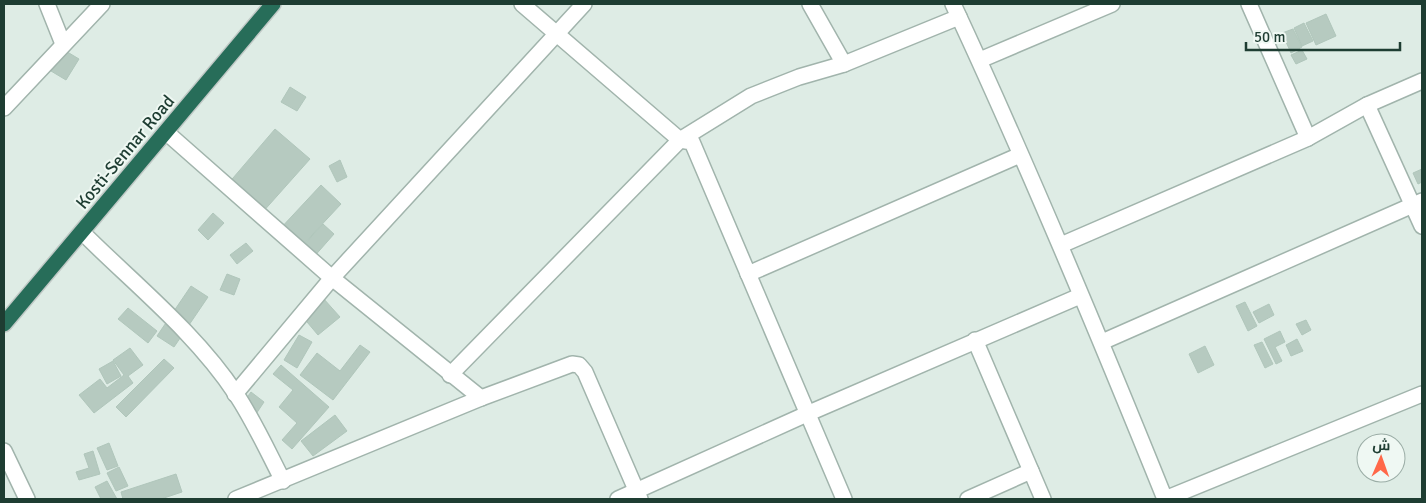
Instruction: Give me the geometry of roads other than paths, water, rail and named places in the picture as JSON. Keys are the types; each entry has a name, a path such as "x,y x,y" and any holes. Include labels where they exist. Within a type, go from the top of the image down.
{"highway":[{"name":"Kosti-Sennar Road","path":"4,324 273,4"}],"street":[{"path":"47,4 63,44"},
{"path":"4,108 102,4"},
{"path":"522,4 680,140 692,142 844,499"},
{"path":"236,394 332,278 584,4"},
{"path":"810,4 844,64"},
{"path":"980,60 1112,4"},
{"path":"1249,4 1308,138"},
{"path":"450,375 680,140 751,96 799,77 844,64 956,10 980,60 1061,245 1080,296 1102,342 1165,499 1422,394"},
{"path":"1061,245 1308,138 1367,105 1422,81"},
{"path":"1367,105 1418,203 1422,226"},
{"path":"166,132 332,278 450,375 481,398"},
{"path":"748,274 1020,155"},
{"path":"1102,342 1418,203"},
{"path":"82,232 210,360 236,394 283,481"},
{"path":"618,499 638,495 809,413 1080,296"},
{"path":"975,340 1043,499"},
{"path":"236,499 481,398 572,364 578,365 585,372 638,495"},
{"path":"4,451 28,499"},
{"path":"968,499 1032,471"}]}
